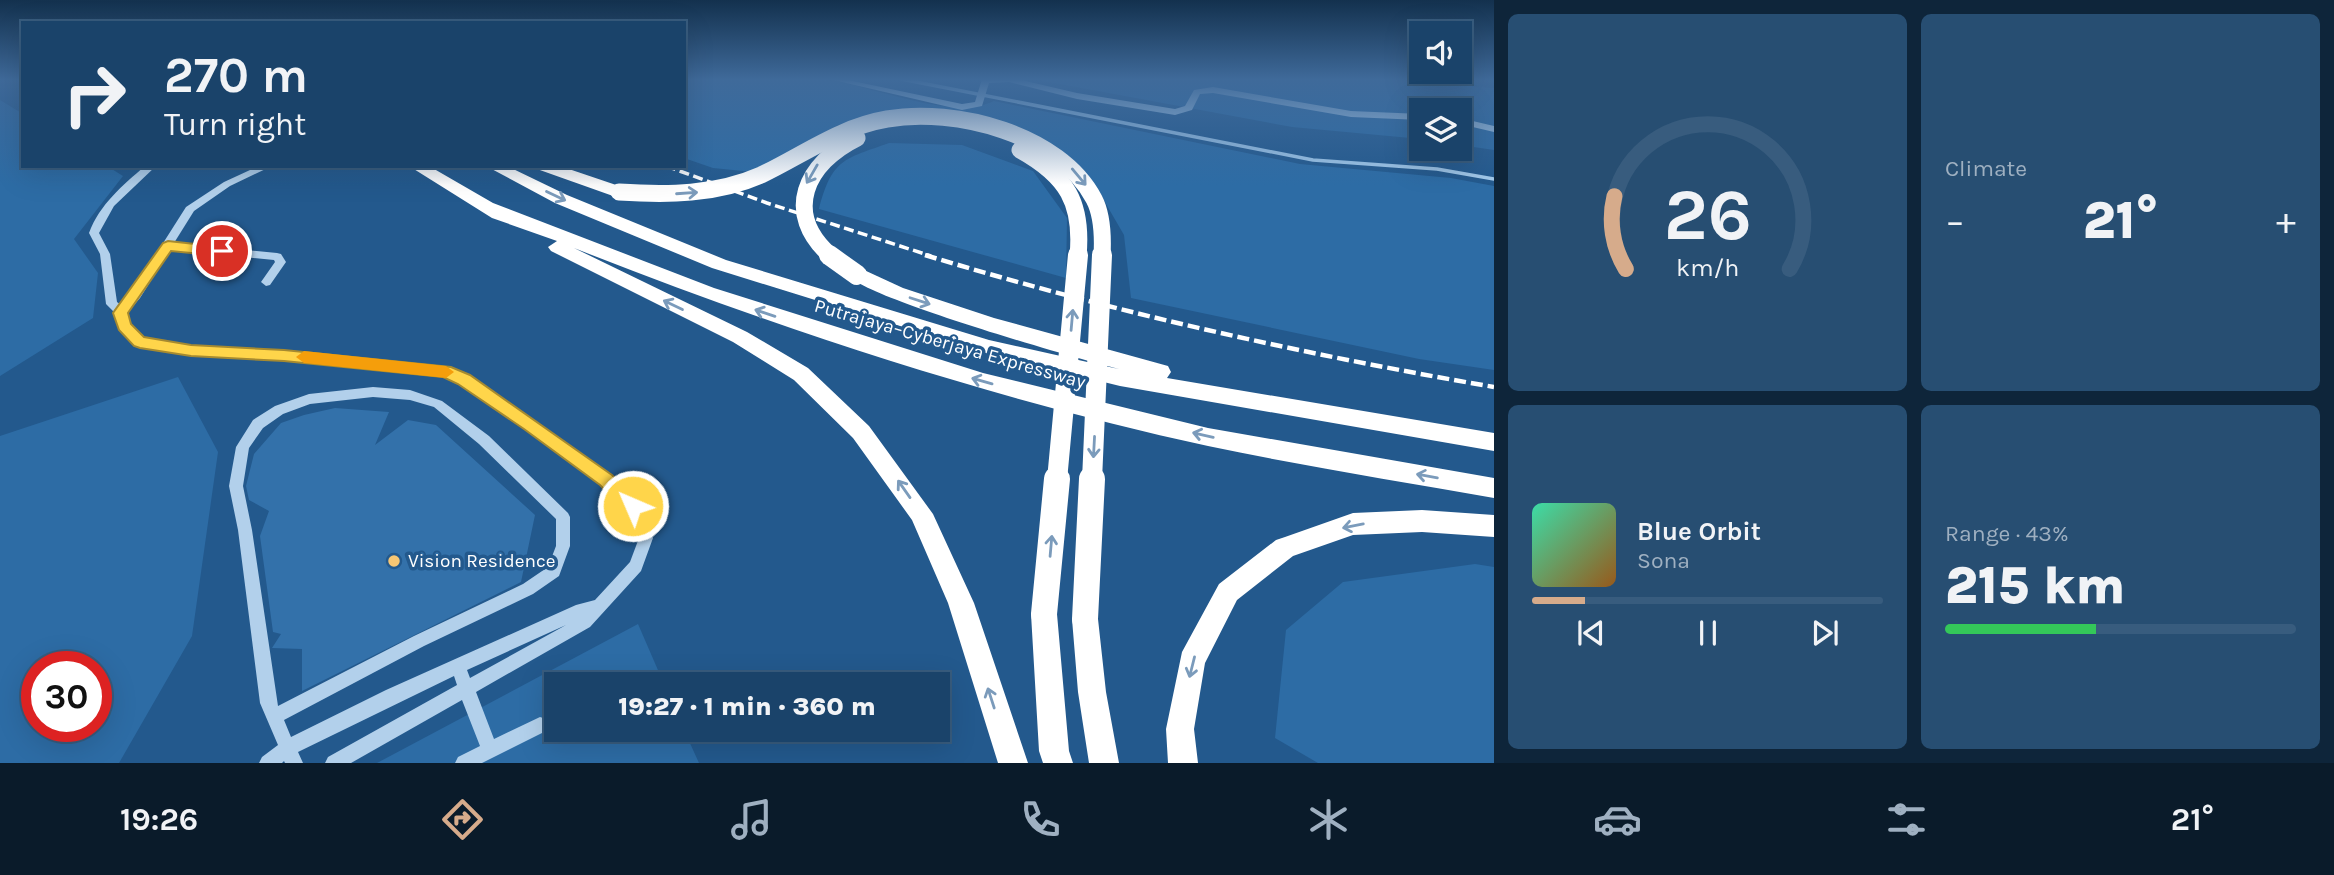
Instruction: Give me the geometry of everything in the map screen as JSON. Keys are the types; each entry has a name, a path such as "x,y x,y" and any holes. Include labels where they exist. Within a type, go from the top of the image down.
{"highway":[{"path":"549,168 619,192 656,195 701,191 758,176 843,129 890,118 922,115 992,127 1046,150 1064,161 1079,175 1095,198 1102,221 1103,242 1085,619 1092,692 1104,763"},
{"path":"1058,763 1054,751 1044,614 1081,227 1073,199 1057,176 1035,157 993,138 969,131 920,126 894,128 855,138 840,145 815,166 806,183 804,216 822,248 857,275 881,288 1122,363 1456,436"},
{"name":"Putrajaya–Cyberjaya Expressway","path":"420,168 486,207 706,293 983,381 1208,437 1494,488"},
{"name":"Putrajaya–Cyberjaya Expressway","path":"498,168 561,199 719,264 989,347 1119,378 1494,442"},
{"path":"486,207 586,263 750,343 801,374 861,432 921,514 961,603 1013,763"},
{"path":"1184,763 1180,729 1192,660 1228,592 1286,548 1353,524 1422,521 1494,526"}],"street":[{"path":"1365,115 1409,116"},
{"path":"1472,124 1494,129"},
{"path":"149,168 111,202 98,220 94,233 108,265 107,280 112,304 121,313 124,327 140,342 191,351 396,366 445,372 464,379 606,480 633,506 646,538 636,566 585,622 334,763"},
{"path":"121,313 136,295 190,209 227,184 263,168"},
{"path":"168,246 277,257 281,262 267,282"},
{"path":"268,763 290,756 392,696 581,610 599,606"},
{"path":"458,667 490,750"},
{"path":"273,717 290,756"}],"lane":[{"path":"373,392 410,395 438,404 484,440 563,516 563,545 554,571 528,589 419,641 273,717 262,668 245,530 236,486 243,447 258,424 279,410 309,399 373,392"},
{"path":"464,763 540,725"}],"shaded area":[{"path":"0,115 21,115 21,168 110,168 123,176 74,239 98,273 93,318 0,376"},
{"path":"686,115 890,115 838,125 753,172 713,168 686,159"},
{"path":"900,115 1060,115 1300,164 1451,178 1494,186 1494,370 1419,359 1131,298 1124,235 1095,185 1056,147 995,123"},
{"path":"1225,115 1409,115 1409,138 1292,127"},
{"path":"1472,115 1494,115 1494,150 1472,147"},
{"path":"889,143 962,145 1033,171 1067,218 1066,278 819,209 829,180 842,163"},
{"path":"178,377 218,452 192,636 119,763 0,763 0,436"},
{"path":"1475,564 1494,567 1494,763 1318,763 1275,738 1286,630 1343,582"},
{"path":"638,624 659,672 548,672"},
{"path":"544,674 544,742 689,742 699,763 377,763"}],"building":[{"name":"Vision Residence","path":"335,408 389,412 375,445 408,420 436,425 535,515 521,582 302,691 302,649 272,648 281,634 273,632 260,536 269,511 249,500 246,486 254,454 281,423"}],"waterway":[{"path":"1082,115 1313,160 1437,169 1494,179"}],"railway":[{"path":"671,168 767,203 931,256"},
{"path":"925,255 1066,295 1208,330 1494,387"}],"slow traffic":[{"path":"304,357 446,372"}],"place":[{"name":"Vision Residence","path":"394,561"}],"route":[{"path":"222,251 168,246 121,313 124,327 140,342 191,351 284,355 445,372 464,379 530,425 606,480 633,506"}]}
